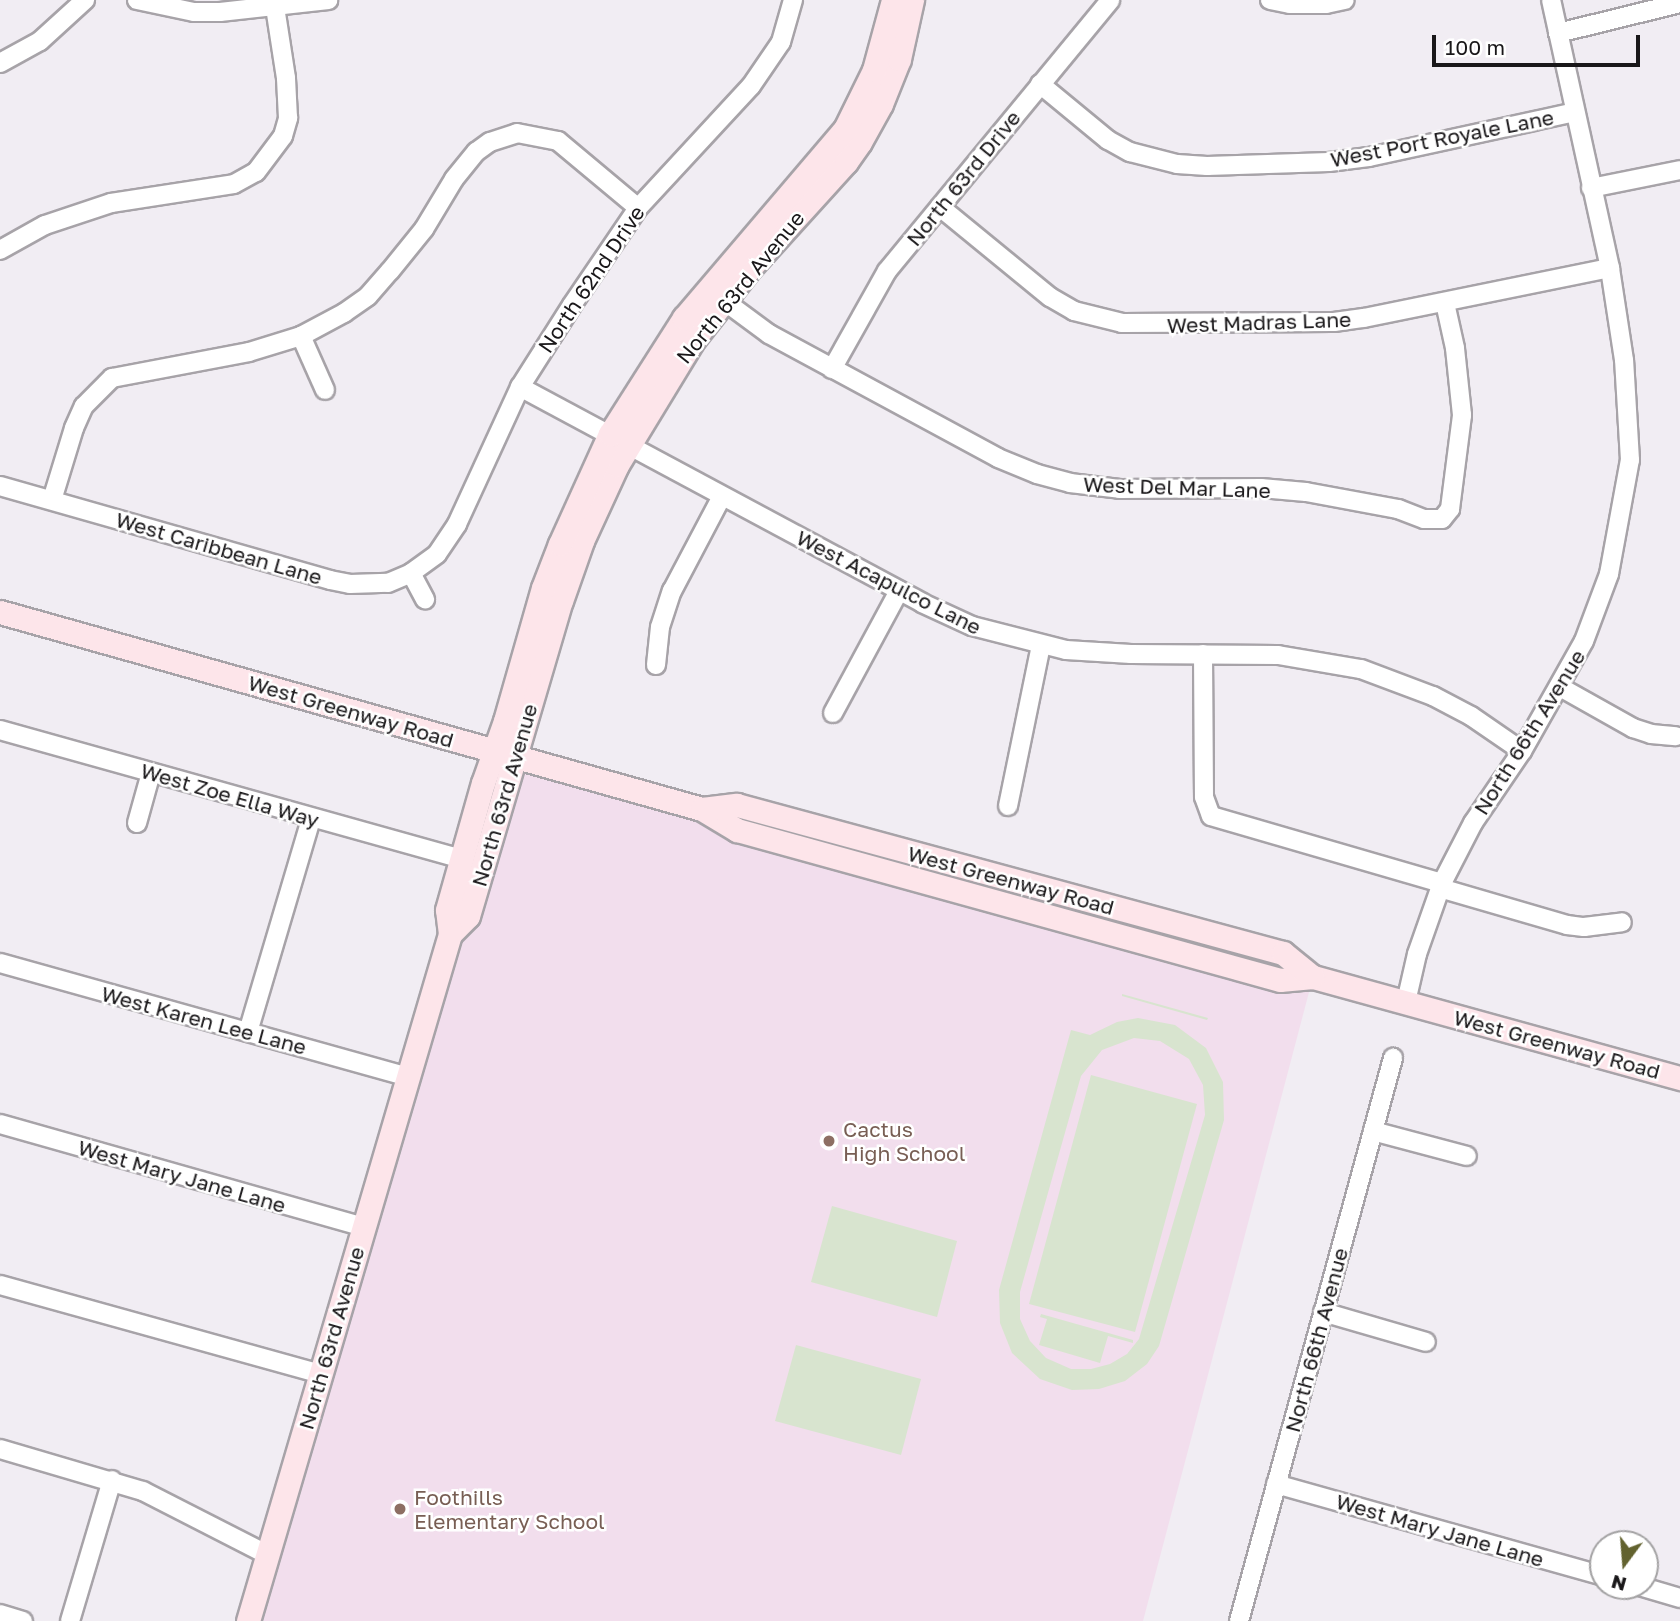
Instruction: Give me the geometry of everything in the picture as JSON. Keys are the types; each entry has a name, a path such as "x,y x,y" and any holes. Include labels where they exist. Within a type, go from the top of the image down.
{"main road":[{"name":"North 63rd Avenue","path":"248,1621 450,934 447,911 461,859 505,753 619,439 677,363 716,295 845,129 874,70 887,33 893,0"},
{"name":"North 63rd Avenue","path":"716,295 860,142 877,113 899,60 912,0"},
{"name":"West Greenway Road","path":"0,612 702,808 737,830 1280,980 1313,977 1680,1078"},
{"name":"North 63rd Avenue","path":"450,934 468,916 505,753"},
{"name":"West Greenway Road","path":"702,808 737,805 1283,953 1313,977"},
{"path":"1010,904 1025,883"}],"street":[{"path":"2,57 40,41 85,0"},
{"path":"136,0 194,12 275,7 328,0"},
{"name":"North 62nd Drive","path":"411,573 437,554 457,524 520,387 638,208 751,86 780,42 793,0"},
{"path":"1270,0 1314,4 1345,0"},
{"name":"North 66th Avenue","path":"1406,1002 1417,954 1441,885 1473,822 1522,751 1584,641 1609,574 1630,460 1624,360 1610,268 1551,0"},
{"name":"North 63rd Drive","path":"832,369 887,271 1040,84 1100,3"},
{"path":"1558,33 1680,3"},
{"path":"0,250 45,225 111,203 234,184 256,172 283,136 288,118 286,78 275,7"},
{"name":"West Port Royale Lane","path":"1040,84 1108,140 1130,152 1154,160 1197,165 1329,162 1369,157 1575,112"},
{"path":"52,500 74,428 84,406 111,378 250,352 301,336 368,296 424,229 454,179 476,152 490,142 506,135 530,133 558,141 638,208"},
{"path":"1591,188 1680,170"},
{"name":"West Madras Lane","path":"940,207 1050,297 1073,310 1122,323 1334,322 1445,303 1610,268"},
{"name":"West Del Mar Lane","path":"716,295 769,334 998,458 1070,483 1120,489 1261,488 1306,492 1374,504 1424,519 1442,519 1450,509 1462,415 1455,348 1445,303"},
{"path":"301,336 325,390"},
{"name":"West Acapulco Lane","path":"520,387 899,591 972,626 1041,645 1100,653 1278,655 1361,669 1433,696 1471,716 1522,751"},
{"name":"West Caribbean Lane","path":"0,486 350,584 388,583 411,573"},
{"path":"656,665 660,627 672,590 722,496"},
{"path":"411,573 425,599"},
{"path":"833,713 899,591"},
{"path":"1008,806 1041,645"},
{"path":"1203,653 1204,797 1211,816 1567,925 1584,928 1622,922"},
{"path":"1560,687 1633,728 1651,734 1676,736"},
{"name":"West Zoe Ella Way","path":"0,730 461,859"},
{"path":"137,823 151,773"},
{"path":"248,1031 311,819"},
{"name":"West Karen Lee Lane","path":"0,963 408,1077"},
{"name":"North 66th Avenue","path":"1239,1621 1393,1058"},
{"name":"West Mary Jane Lane","path":"0,1125 363,1227"},
{"path":"1373,1131 1467,1156"},
{"path":"0,1285 320,1374"},
{"path":"1323,1312 1426,1342"},
{"path":"0,1449 111,1480 164,1501 268,1555"},
{"path":"70,1621 111,1480"},
{"name":"West Mary Jane Lane","path":"1276,1484 1589,1572"},
{"path":"1659,1592 1680,1598"},
{"path":"0,1614 23,1621"}],"shaded area":[{"name":"Cactus High School","path":"505,753 1313,977 1143,1621 248,1621"}],"green space":[{"path":"1122,994 1208,1018 1207,1020"},
{"path":"1138,1018 1175,1025 1206,1048 1223,1082 1224,1120 1159,1346 1147,1364 1125,1381 1099,1389 1072,1390 1040,1379 1012,1353 1000,1323 999,1290 1071,1030 1090,1035 1117,1022","holes":["1134,1038 1160,1041 1189,1059 1203,1085 1205,1115 1139,1339 1127,1354 1110,1364 1091,1369 1071,1369 1046,1358 1030,1341 1020,1319 1020,1292 1081,1076 1102,1050"]},
{"path":"1091,1075 1197,1104 1135,1332 1029,1304"},
{"path":"832,1206 957,1241 937,1317 811,1282"},
{"path":"1041,1314 1133,1340 1133,1343 1108,1336 1100,1363 1039,1345 1047,1319 1040,1317"},
{"path":"796,1345 921,1379 901,1455 775,1421"}],"place":[{"name":"Cactus High School","path":"829,1141"},
{"name":"Foothills Elementary School","path":"400,1509"}]}
